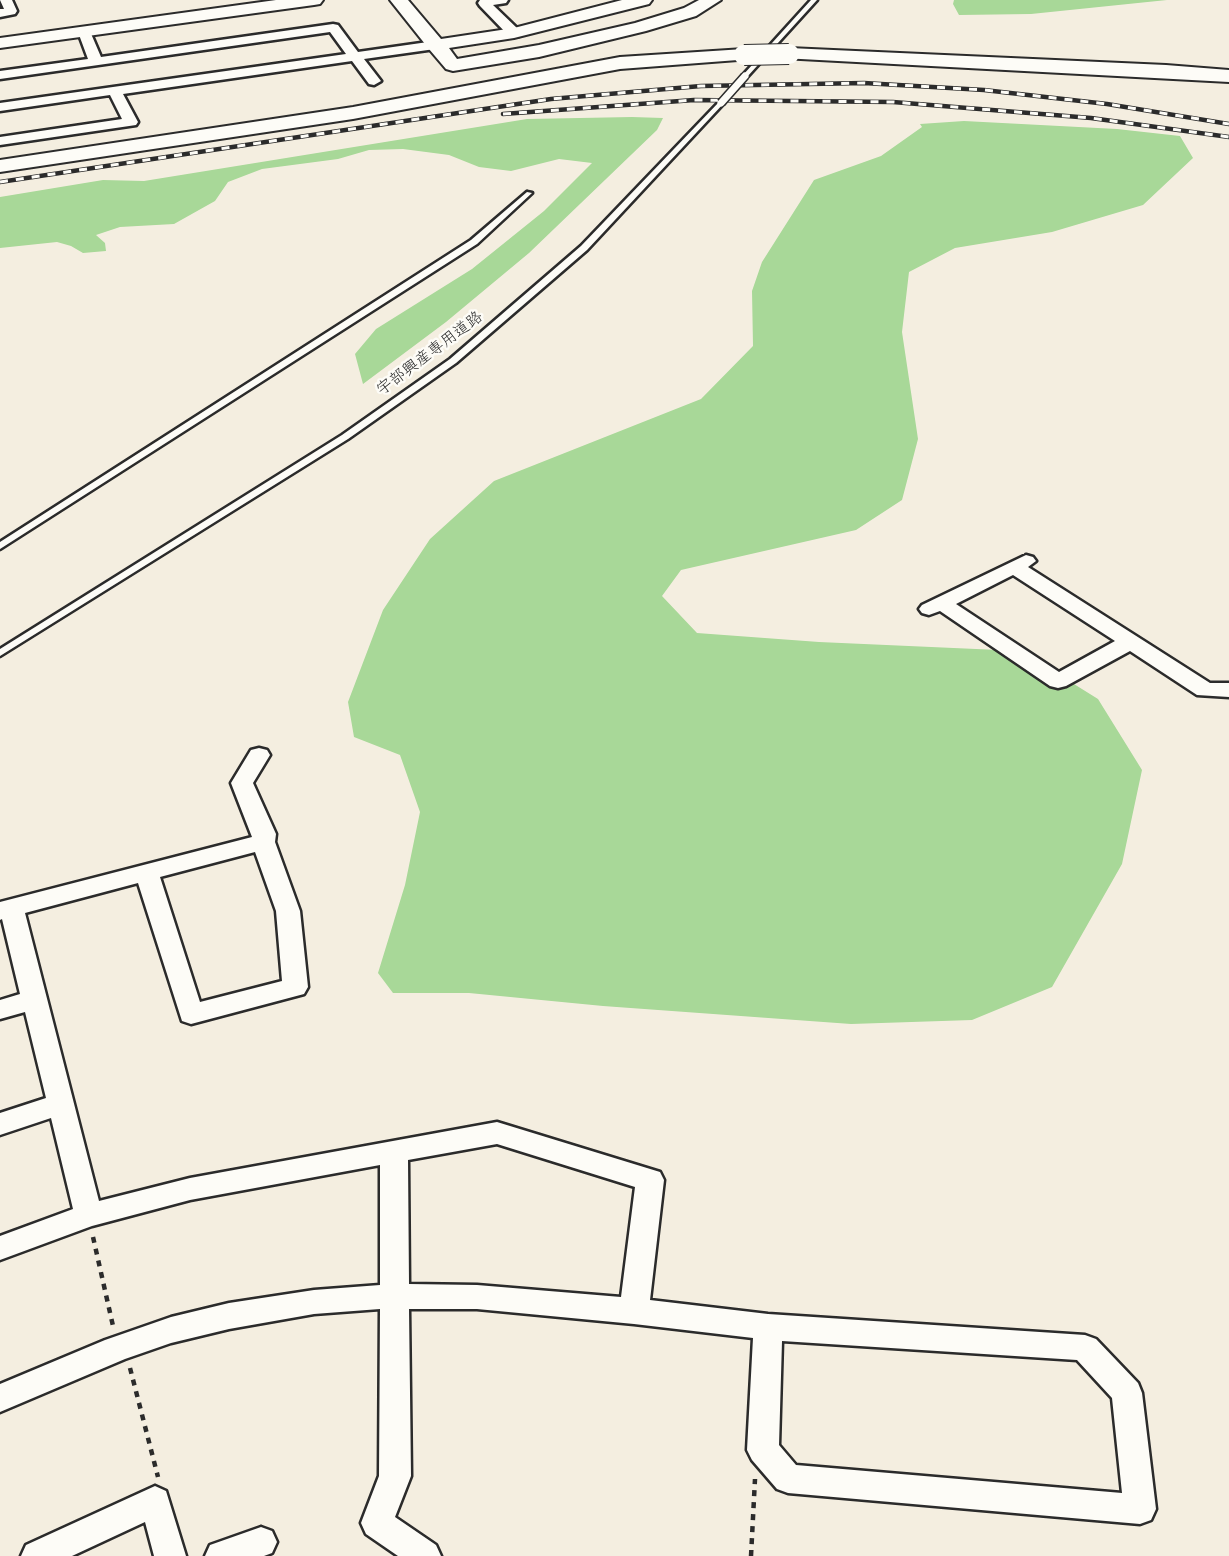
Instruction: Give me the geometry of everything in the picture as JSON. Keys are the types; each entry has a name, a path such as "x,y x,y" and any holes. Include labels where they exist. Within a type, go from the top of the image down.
{"street":[{"path":"0,13 11,11 6,0"},
{"path":"0,43 314,0"},
{"path":"399,0 435,45 476,89"},
{"path":"502,0 484,3 514,33"},
{"path":"0,75 96,61 122,73 356,56 514,33 643,0"},
{"path":"453,64 539,51 640,27 690,12 712,0"},
{"path":"566,5 585,16"},
{"path":"122,73 333,28 374,81"},
{"path":"84,32 96,61"},
{"path":"0,166 342,114 620,63 789,54 1131,69 1229,76"},
{"path":"114,90 122,73"},
{"path":"0,107 114,90"},
{"path":"0,141 131,122 114,90"},
{"path":"1130,642 1058,681 934,606 1022,563 1130,642 1205,690 1228,691"},
{"path":"147,873 191,1014 295,987 288,911 263,842 264,834 242,783 259,755"},
{"path":"89,1215 34,999 6,909 263,842"},
{"path":"0,1010 34,999"},
{"path":"0,1124 60,1104"},
{"path":"0,1248 89,1215 189,1189 497,1133 650,1180 634,1311"},
{"path":"394,1153 395,1476 377,1523 425,1556"},
{"path":"0,1398 63,1370 171,1330 229,1316 314,1302 393,1296 477,1297 634,1311 768,1327 1085,1348 1127,1393 1140,1509 788,1479 763,1450 768,1327"},
{"path":"37,1556 155,1501 170,1556"},
{"path":"221,1556 261,1542"}],"lane":[{"name":"宇部興産専用道路","path":"0,653 345,437 453,361 584,248 721,103 814,0"},
{"path":"0,546 474,242 529,193"}],"path":[{"path":"89,1215 114,1332"},
{"path":"128,1362 162,1490 155,1501"},
{"path":"751,1556 755,1478 763,1450"}],"green space":[{"path":"954,0 1167,0 1031,14 959,15 953,4"},
{"path":"663,118 657,130 529,253 446,322 363,384 355,354 376,329 472,269 544,211 592,163 559,159 511,171 479,167 449,155 403,149 369,150 338,159 262,169 228,182 215,201 174,224 120,227 96,235 105,243 106,251 83,253 57,242 0,248 0,197 103,180 144,181 527,119"},
{"path":"964,121 1117,129 1180,136 1193,158 1143,205 1052,232 955,248 909,272 902,332 918,439 902,500 856,530 681,570 662,596 697,633 819,642 1021,651 1098,699 1142,770 1122,864 1052,987 972,1020 851,1024 603,1006 469,993 393,993 378,973 405,885 420,812 400,755 354,737 348,702 383,610 430,539 494,481 701,399 753,346 752,291 762,262 814,180 881,156 922,127 920,124"}],"railway":[{"path":"0,182 551,99 701,86 864,83 984,90 1107,104 1229,124"},
{"path":"503,114 694,100 893,102 1091,118 1229,137"}]}
